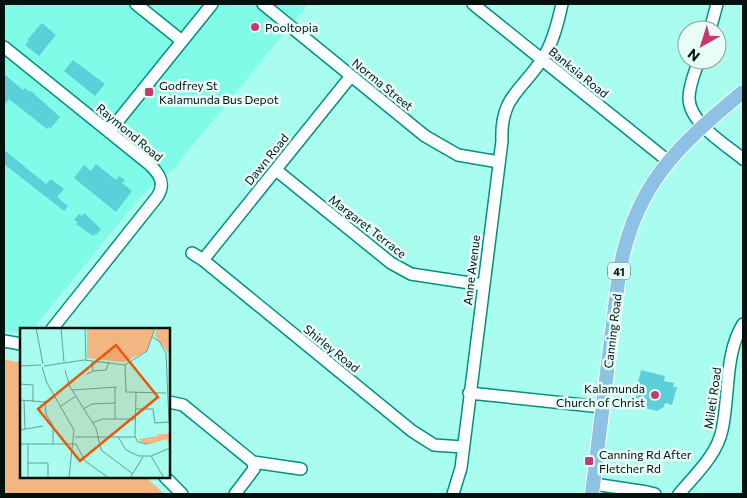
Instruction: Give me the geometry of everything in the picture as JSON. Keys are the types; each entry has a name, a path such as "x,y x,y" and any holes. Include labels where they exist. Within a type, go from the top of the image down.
{"main road":[{"name":"Canning Road","path":"593,489 619,274 625,247 640,205 668,161 702,126 743,92"}],"street":[{"path":"136,4 182,41"},
{"path":"109,132 212,4"},
{"name":"Norma Street","path":"263,4 425,136 458,155 499,162"},
{"name":"Banksia Road","path":"473,4 668,161"},
{"name":"Anne Avenue","path":"453,494 461,468 502,141 501,127 505,108 515,92 542,60 549,47 562,4"},
{"path":"713,20 717,4"},
{"name":"Raymond Road","path":"4,47 156,170 161,180 161,190 53,328"},
{"path":"696,70 689,101 693,113 702,126 743,159"},
{"name":"Dawn Road","path":"203,260 351,76"},
{"name":"Margaret Terrace","path":"276,170 391,263 411,274 483,285"},
{"name":"Shirley Road","path":"192,253 412,431 434,445 463,448"},
{"name":"Mileti Road","path":"679,494 710,456 722,431 733,348 743,324"},
{"path":"4,342 20,344"},
{"path":"469,393 602,407"},
{"path":"170,402 183,405 253,462 301,469"},
{"path":"235,494 254,469 253,462"},
{"path":"166,478 182,494"},
{"path":"593,489 655,494"}],"shaded area":[{"path":"4,4 308,4 175,167 143,194 34,328 20,328 20,332 4,332"},
{"path":"4,359 20,363 20,478 147,478 164,494 4,494"}],"building":[{"path":"42,23 56,35 39,56 25,45"},
{"path":"73,60 105,84 95,96 64,71"},
{"path":"4,74 23,90 25,88 31,91 60,117 51,128 47,129 9,99 4,105"},
{"path":"4,150 46,184 51,179 64,189 57,197 68,206 64,211 4,164"},
{"path":"96,164 116,180 119,176 125,180 122,183 132,191 116,212 74,178 84,165 91,171"},
{"path":"84,213 101,229 96,235 94,234 93,236 76,224 78,222 74,220 79,214 82,216"},
{"name":"Kalamunda Church of Christ","path":"641,370 665,376 664,381 674,383 673,387 677,387 672,405 665,403 664,407 657,411 633,405"}],"place":[{"name":"Pooltopia","path":"255,27"},
{"name":"Godfrey St Kalamunda Bus Depot","path":"149,92"},
{"name":"Kalamunda Church of Christ","path":"655,395"},
{"name":"Canning Rd After Fletcher Rd","path":"589,461"}]}
